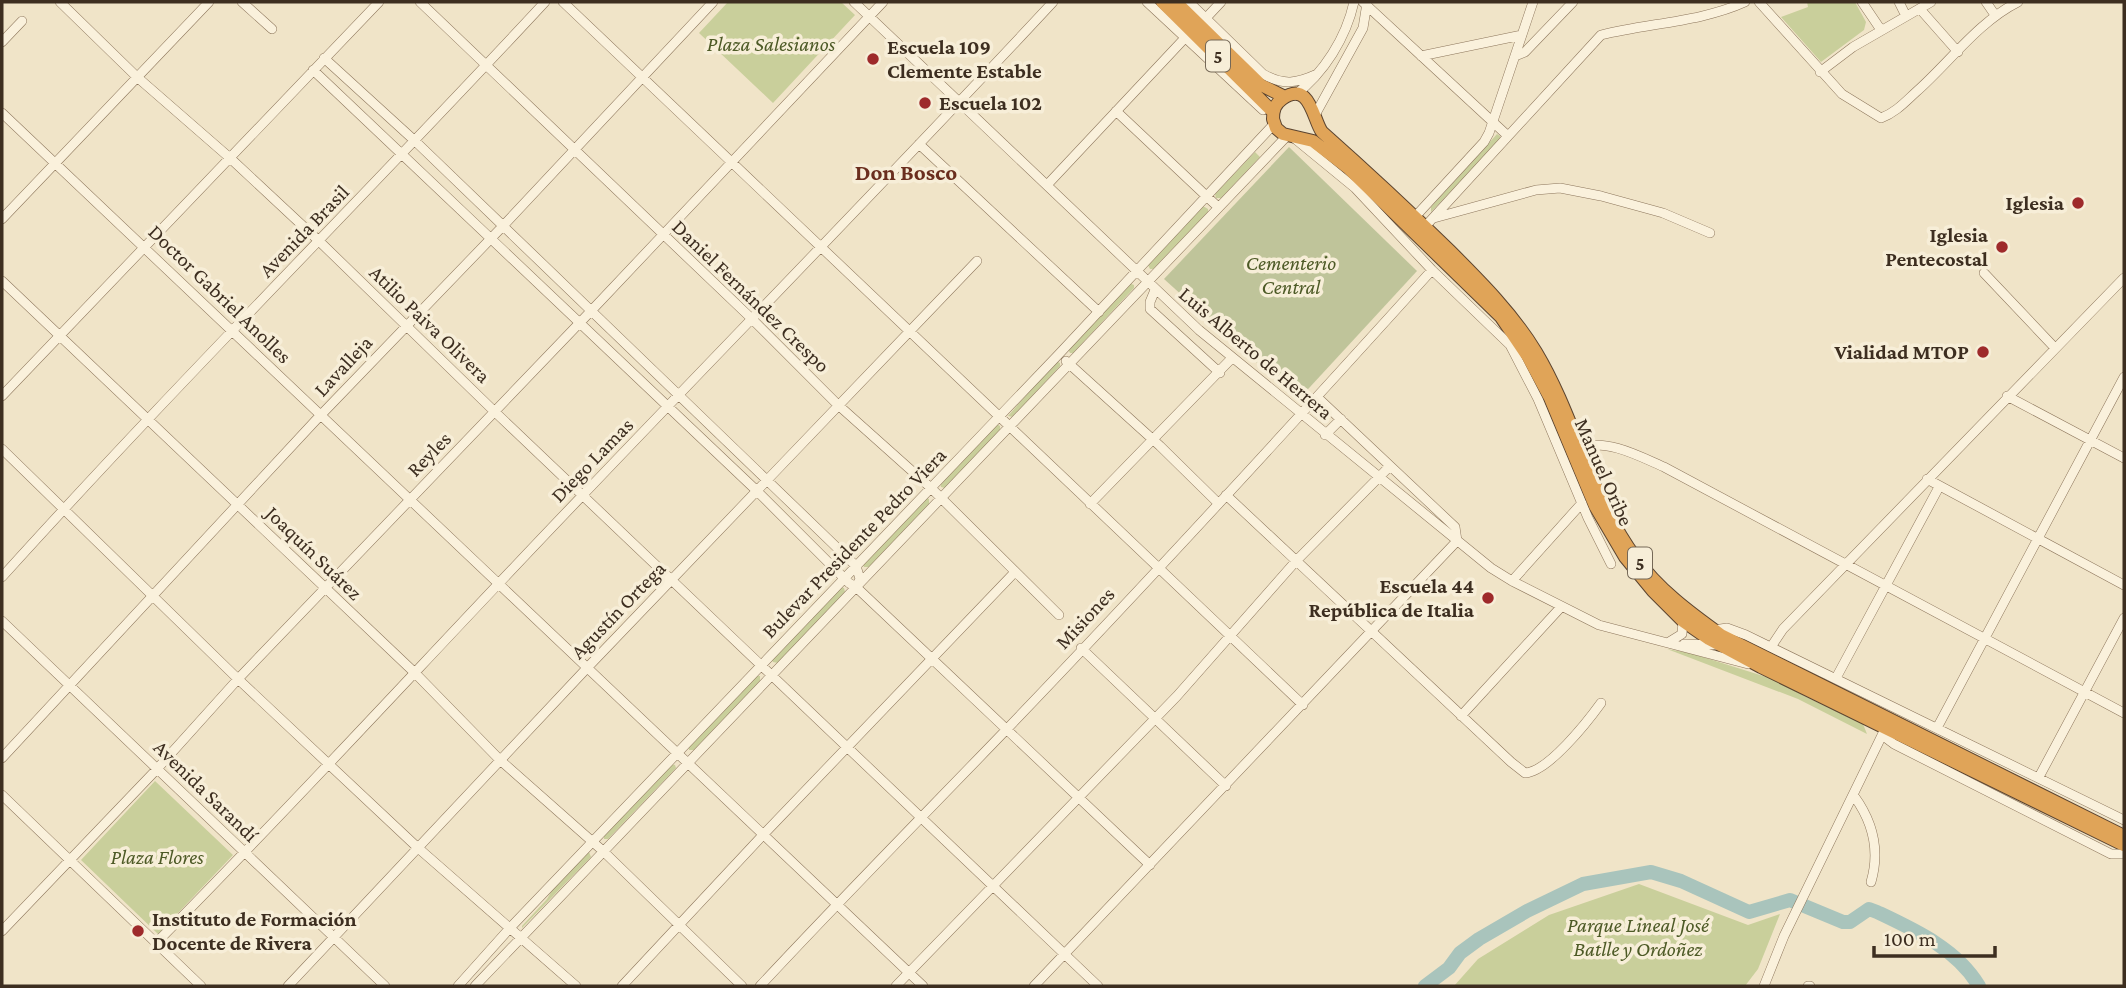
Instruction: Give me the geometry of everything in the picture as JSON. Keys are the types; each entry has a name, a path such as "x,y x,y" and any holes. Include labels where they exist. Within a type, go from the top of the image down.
{"highway":[{"name":"Manuel Oribe","path":"1163,2 1273,118 1279,131 1313,141 1420,224 1501,317 1550,398 1608,530 1625,557 1653,591 1683,621 1761,667 1888,723 2124,836"},
{"name":"Manuel Oribe","path":"1175,2 1261,85 1308,100 1322,132 1489,290 1536,353 1607,509 1633,555 1660,586 1714,631 2124,845"},
{"path":"1273,118 1278,102 1290,96"},
{"path":"1293,136 1308,131 1315,117"}],"street":[{"name":"Atilio Paiva Olivera","path":"60,2 137,77 230,158 319,242 1098,986"},
{"path":"2,219 209,2"},
{"path":"243,2 272,29"},
{"path":"2,396 379,2"},
{"name":"Daniel Fernández Crespo","path":"420,2 752,318 837,404 931,488 1059,615"},
{"name":"Avenida Brasil","path":"2,577 64,508 545,2"},
{"path":"563,2 1303,705"},
{"name":"Luis Alberto de Herrera","path":"854,2 1146,282 1325,435 1457,541 1512,581 1599,625 1761,667"},
{"name":"Reyles","path":"2,930 883,2"},
{"name":"Diego Lamas","path":"157,942 330,764 498,583 1053,2"},
{"name":"Manuel Oribe","path":"1147,2 1273,118"},
{"path":"1189,2 1264,74 1285,83 1299,82 1317,74"},
{"path":"1206,18 1221,2"},
{"path":"1290,96 1317,74 1342,36 1354,2"},
{"path":"1420,224 1484,142 1494,124 1533,2"},
{"path":"1515,56 1525,52 1573,2"},
{"path":"1420,224 1508,136 1601,35 1712,14 1745,2"},
{"path":"1759,2 1842,94 1881,118 1899,107 1995,15 2018,2"},
{"path":"1862,2 1881,30"},
{"path":"1899,2 1906,16"},
{"path":"1820,72 1853,47 1931,2"},
{"path":"1986,2 1995,15"},
{"name":"Lavalleja","path":"2,758 237,504 491,239 710,3"},
{"path":"1366,4 1508,136"},
{"path":"1315,117 1359,37 1366,4"},
{"path":"1920,9 1958,52"},
{"path":"2,42 22,21"},
{"path":"1421,56 1522,35"},
{"path":"1047,185 1184,38"},
{"path":"324,58 415,141 856,566 860,579 856,587"},
{"path":"313,70 1150,865"},
{"path":"1116,111 1218,207"},
{"name":"Doctor Gabriel Anolles","path":"2,113 923,986"},
{"name":"Bulevar Presidente Pedro Viera","path":"458,986 509,929 1099,312 1257,142 1273,118"},
{"name":"Manuel Oribe","path":"1293,136 1355,188 1432,270 1503,337 1519,360 1611,564"},
{"name":"Bulevar Presidente Pedro Viera","path":"475,986 1268,155 1293,136"},
{"path":"1257,142 1259,153 1268,155"},
{"path":"919,144 1099,312"},
{"path":"1420,224 1536,190 1559,188 1601,196 1663,214 1710,233"},
{"name":"Agustín Ortega","path":"288,986 837,404 977,261"},
{"name":"Misiones","path":"760,986 1226,495 1432,270"},
{"path":"1984,274 2055,348"},
{"path":"1771,647 1783,629 2124,278"},
{"name":"Joaquín Suárez","path":"2,281 415,673 500,760 603,851 742,986"},
{"path":"1155,290 1150,309 1220,373"},
{"path":"1516,338 1519,360"},
{"path":"1059,354 1218,503"},
{"path":"1090,504 1233,358"},
{"path":"1937,728 2124,377"},
{"path":"2007,396 2124,458"},
{"path":"1034,986 1457,541 1455,527 1317,397"},
{"path":"1325,435 1341,419"},
{"path":"1354,457 1367,443"},
{"path":"1580,447 1602,444 1646,458 2124,713"},
{"path":"2,449 238,679 417,847 576,986"},
{"path":"896,986 1154,719 1296,561 1390,466"},
{"path":"1927,480 2124,585"},
{"path":"1836,678 1939,487"},
{"path":"1226,495 1525,773 1544,765 1575,736 1601,704"},
{"path":"1512,581 1582,503"},
{"path":"622,986 1015,572"},
{"path":"1461,716 1561,607"},
{"path":"2039,777 2124,618"},
{"name":"Avenida Sarandí","path":"2,621 385,986"},
{"path":"1669,642 1682,634 1683,621"},
{"path":"1714,631 1727,628 1736,630 1836,678 1888,723 1894,744 2111,854 2124,854"},
{"path":"1669,642 1743,646"},
{"path":"1081,648 1226,786"},
{"path":"1888,723 1937,728 2124,820"},
{"path":"1764,986 1787,929 1888,723"},
{"path":"2,795 201,986"},
{"path":"1854,796 1861,806 1875,844 1877,858 1871,882"}],"green space":[{"name":"Plaza Salesianos","path":"728,2 841,2 855,15 773,103 699,33"},
{"path":"1807,2 1855,2 1866,22 1864,30 1821,62 1781,17 1808,7"},
{"path":"1497,134 1500,140 1431,212 1431,207"},
{"name":"Cementerio Central","path":"1289,147 1417,271 1298,400 1164,279"},
{"path":"1255,152 1260,157 1221,198 1216,198 1215,194"},
{"path":"1203,206 1208,212 1153,269 1150,269 1148,265"},
{"path":"1129,283 1134,285 1134,288 1073,353 1070,353 1068,349"},
{"path":"1056,361 1060,366 1013,417 1008,416"},
{"path":"997,424 1000,431 945,488 941,487 940,483"},
{"path":"926,498 929,499 929,504 869,567 864,567 863,564"},
{"path":"840,587 844,588 845,592 778,663 773,662 772,660"},
{"path":"1667,649 1690,653 1776,680 1863,724 1867,734 1798,699"},
{"path":"755,676 760,676 760,681 694,750 689,750 689,745"},
{"path":"671,764 676,768 608,839 604,839 604,835"},
{"name":"Plaza Flores","path":"155,781 233,855 158,934 81,860"},
{"path":"589,852 591,857 522,928 547,899 555,885"},
{"name":"Parque Lineal José Batlle y Ordoñez","path":"1639,884 1748,925 1780,914 1758,969 1745,986 1454,986 1478,959 1549,915"}],"waterway":[{"path":"1425,986 1449,968 1460,953 1479,939 1527,911 1583,884 1651,872 1681,881 1749,912 1790,900 1843,922 1850,922 1869,909 1906,926 1947,951 1970,973 1979,986"}],"place":[{"name":"Escuela 109 Clemente Estable","path":"873,59"},
{"name":"Escuela 102","path":"925,103"},
{"name":"Iglesia","path":"2078,203"},
{"name":"Iglesia Pentecostal","path":"2002,247"},
{"name":"Vialidad MTOP","path":"1983,352"},
{"name":"Escuela 44 República de Italia","path":"1488,598"},
{"name":"Instituto de Formación Docente de Rivera","path":"138,931"}],"district":[{"name":"Don Bosco","path":"906,172"}]}
